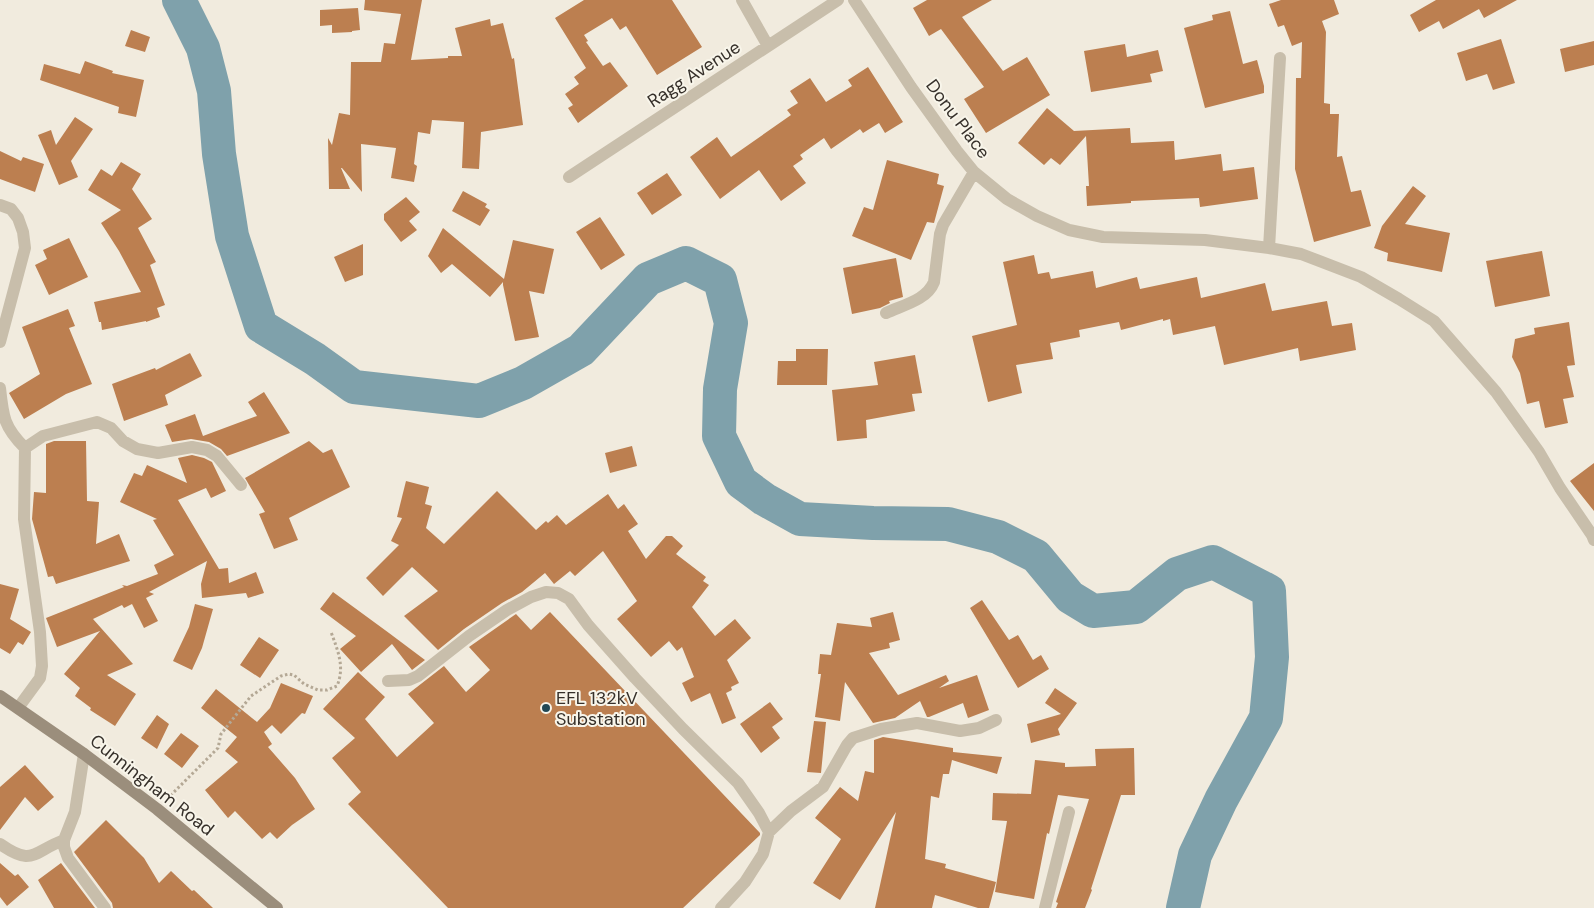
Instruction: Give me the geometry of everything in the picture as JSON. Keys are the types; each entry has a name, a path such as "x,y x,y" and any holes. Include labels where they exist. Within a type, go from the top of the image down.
{"main road":[{"name":"Cunningham Road","path":"0,696 84,754 156,809 277,908"}],"street":[{"path":"742,0 768,46"},
{"name":"Ragg Avenue","path":"569,177 838,0"},
{"name":"Donu Place","path":"854,0 911,87 957,152 974,172 1007,199 1037,216 1069,230 1103,237 1206,240 1301,254 1367,280 1434,321 1496,392 1539,452 1594,540"},
{"path":"1269,248 1280,58"},
{"path":"886,313 926,295 932,288 943,225 974,172"},
{"path":"0,205 12,209 18,218 23,232 25,248 0,342"},
{"path":"0,388 2,414 8,428 25,448 24,519 40,632 42,666 40,678 18,708"},
{"path":"25,448 44,436 97,422 107,425 123,441 137,449 158,453 192,447 206,450 217,456 241,485"},
{"path":"388,680 409,680 418,676 506,610 531,597 546,592 558,593 569,599 588,625 635,678 738,783 759,813 769,832"},
{"path":"721,908 745,882 764,854 769,832 791,810 823,787 853,738 881,729 917,723 960,731 979,728 996,720"},
{"path":"84,754 75,812 64,840 65,853 105,908"},
{"path":"1045,908 1070,812"},
{"path":"0,844 17,855 25,857 37,854 53,844 64,840"}],"path":[{"path":"156,809 218,748 221,734 251,696 281,676 289,674 294,675 304,684 318,690 327,690 337,686 341,670 340,660 331,632"}],"building":[{"path":"365,0 422,0 411,60 462,56 455,28 490,19 491,26 503,23 512,59 514,58 523,125 481,132 479,169 462,168 464,122 432,120 430,134 418,132 414,164 417,166 414,182 391,178 396,148 361,144 362,192 342,168 350,189 329,189 328,138 332,145 339,113 350,115 351,62 381,62 384,43 395,44 401,14 364,10"},
{"path":"584,0 672,0 702,47 657,75 626,26 620,30 612,18 584,35 588,41 586,42 603,66 610,62 628,86 578,123 568,108 573,105 565,94 579,84 574,77 586,68 555,18"},
{"path":"927,0 992,0 962,17 1003,71 1027,57 1050,95 986,133 964,99 984,87 941,29 929,36 913,8"},
{"path":"1281,0 1334,0 1339,14 1322,21 1326,32 1324,103 1330,104 1330,114 1339,114 1337,157 1342,156 1351,192 1361,190 1371,226 1314,242 1295,169 1296,78 1301,78 1302,42 1292,46 1284,25 1278,27 1269,4"},
{"path":"1436,0 1517,0 1484,18 1479,9 1443,29 1439,21 1419,32 1410,15"},
{"path":"358,8 360,30 332,33 332,25 320,26 320,10"},
{"path":"1230,11 1243,64 1257,60 1264,93 1205,108 1184,28 1213,20 1212,15"},
{"path":"131,30 150,37 145,52 125,46"},
{"path":"1501,39 1515,83 1493,90 1487,74 1466,81 1457,53"},
{"path":"1594,41 1594,65 1565,72 1560,49"},
{"path":"1125,44 1127,57 1158,50 1163,71 1150,74 1152,82 1091,92 1084,51"},
{"path":"85,61 113,71 112,73 144,80 136,117 118,113 119,107 40,80 44,64 80,74"},
{"path":"868,67 903,122 885,133 879,123 863,133 860,129 831,149 824,138 800,155 803,159 793,166 806,183 781,201 759,170 720,199 690,157 717,137 731,157 791,115 787,110 798,103 790,91 810,78 826,102 852,86 848,80"},
{"path":"1047,108 1074,131 1130,128 1131,143 1174,141 1175,160 1221,154 1223,171 1254,167 1258,199 1200,207 1199,198 1131,201 1131,203 1087,206 1086,186 1089,186 1086,136 1060,165 1051,158 1044,165 1018,143"},
{"path":"75,117 93,129 71,161 78,177 59,185 38,135 51,130 56,145"},
{"path":"0,151 21,161 23,157 44,164 35,192 0,179"},
{"path":"887,160 939,174 937,184 944,186 934,223 927,222 911,260 852,236 864,207 873,210"},
{"path":"121,162 141,174 132,189 152,219 138,228 156,262 150,265 165,305 157,308 160,317 146,322 102,330 94,302 141,292 119,251 101,223 121,210 88,190 101,169 112,176"},
{"path":"667,173 682,195 652,215 637,193"},
{"path":"1413,186 1426,196 1405,224 1450,233 1442,272 1387,261 1388,253 1374,248 1382,226"},
{"path":"463,191 487,204 485,207 490,210 480,226 452,211"},
{"path":"406,197 420,212 409,221 417,230 401,242 384,220 384,214"},
{"path":"600,217 625,255 601,270 576,232"},
{"path":"443,228 504,279 513,240 554,249 544,294 529,291 539,337 515,341 503,282 490,297 452,264 441,273 428,256"},
{"path":"69,238 88,277 49,295 35,265 47,259 43,250"},
{"path":"363,244 363,275 345,282 334,257"},
{"path":"1542,251 1550,296 1495,307 1486,261"},
{"path":"1034,255 1038,274 1049,272 1051,279 1093,271 1096,288 1137,277 1140,289 1197,277 1201,298 1265,283 1272,311 1327,301 1332,326 1352,323 1356,350 1300,361 1298,348 1224,365 1215,326 1173,335 1170,319 1163,321 1163,319 1121,330 1119,322 1079,330 1080,337 1050,343 1053,359 1016,365 1022,393 988,402 972,336 1017,325 1003,262"},
{"path":"896,258 903,297 889,301 890,303 880,308 852,314 843,268"},
{"path":"68,309 75,326 69,328 92,384 66,394 24,419 9,393 40,374 22,327"},
{"path":"1569,322 1575,365 1567,366 1574,397 1563,399 1568,423 1545,428 1539,401 1527,404 1520,373 1512,357 1515,339 1535,334 1534,328"},
{"path":"796,349 828,349 827,385 777,385 778,361 796,361"},
{"path":"190,353 202,376 165,395 168,405 124,421 112,384 155,368 156,370"},
{"path":"915,355 922,393 912,394 915,411 866,420 867,438 837,441 832,390 878,385 874,362"},
{"path":"264,392 290,433 227,456 221,449 209,442 191,439 172,442 165,425 195,414 203,436 257,416 248,402"},
{"path":"54,441 86,441 87,501 99,502 96,544 119,534 130,561 56,584 53,576 48,577 32,519 34,492 46,493 46,444"},
{"path":"309,441 323,453 332,449 350,487 289,518 298,540 274,549 259,514 265,512 245,478"},
{"path":"632,446 637,466 610,473 605,453"},
{"path":"192,455 212,462 226,491 211,498 206,488 178,500 219,569 228,568 229,583 256,572 264,593 248,598 246,593 202,598 201,584 207,561 149,592 154,594 146,598 158,621 144,628 132,604 124,608 122,605 93,619 133,664 107,675 136,694 115,726 90,710 91,708 75,696 80,688 64,674 100,631 57,647 46,618 124,587 122,585 127,586 158,574 154,565 174,555 153,520 157,519 120,502 134,473 142,476 147,465 187,483 178,458"},
{"path":"1594,463 1594,511 1570,481"},
{"path":"406,481 429,487 425,504 432,506 426,528 444,544 497,491 536,530 546,521 548,523 557,515 566,525 608,494 618,509 624,504 638,524 628,531 646,559 666,536 672,536 683,546 676,554 706,577 703,581 709,585 692,607 715,636 735,619 751,638 727,660 739,683 731,687 732,690 726,693 736,718 722,724 710,693 691,702 682,683 694,677 682,647 677,651 669,641 651,657 617,619 637,601 603,551 575,576 570,571 554,584 545,573 522,592 464,629 438,650 404,616 438,591 412,567 383,596 366,578 399,545 391,541 402,518 397,517"},
{"path":"0,584 19,589 10,619 31,632 23,645 18,642 10,654 0,648"},
{"path":"333,592 425,660 412,670 392,644 361,672 340,649 356,636 320,609"},
{"path":"982,600 1009,640 1018,635 1033,660 1041,655 1049,669 1018,688 970,608"},
{"path":"195,604 213,609 202,648 192,670 173,661 189,627"},
{"name":"EFL 132kV Substation","path":"550,612 760,833 683,908 448,908 348,804 361,792 332,758 355,738 323,709 358,672 385,697 365,719 397,757 434,723 408,694 444,666 466,692 490,670 469,647 516,614 531,630"},
{"path":"893,612 900,640 889,643 890,648 869,653 898,695 946,675 949,681 939,688 977,675 989,710 968,718 963,703 927,717 920,701 895,718 873,723 845,682 840,721 815,717 821,674 818,674 820,654 831,655 837,623 872,627 870,618"},
{"path":"259,637 279,650 260,678 240,665"},
{"path":"281,683 313,696 305,714 302,713 281,734 272,725 264,732 272,744 268,747 295,778 315,809 292,825 277,839 270,832 262,839 235,811 228,818 205,790 238,762 225,751 237,737 201,708 216,689 257,722 270,708"},
{"path":"1055,688 1077,703 1058,729 1060,735 1031,743 1027,724 1061,714 1045,703"},
{"path":"770,702 783,719 772,727 780,738 761,753 740,724"},
{"path":"157,715 169,724 157,749 141,738"},
{"path":"814,721 826,722 821,773 807,772"},
{"path":"181,733 199,746 182,768 164,754"},
{"path":"883,737 953,748 953,752 1002,757 997,774 952,760 949,774 943,774 939,798 931,796 925,859 946,864 945,868 996,882 989,908 978,908 935,895 932,908 875,908 896,812 840,900 813,883 841,839 815,818 840,787 858,801 865,771 874,773 874,740"},
{"path":"1134,748 1135,795 1121,795 1085,908 1056,908 1058,903 1056,902 1089,799 1058,795 1049,834 1047,833 1034,899 995,892 1007,821 992,820 993,793 1031,794 1035,760 1065,763 1065,767 1096,766 1095,749"},
{"path":"25,765 54,797 38,811 25,797 0,830 0,787"},
{"path":"106,820 144,858 159,883 171,871 213,908 113,908 112,903 74,852"},
{"path":"0,863 15,876 18,874 29,887 7,906 0,897"},
{"path":"61,863 95,908 54,908 38,880"}],"waterway":[{"path":"179,0 203,48 214,91 219,154 232,236 261,326 315,359 354,387 479,401 523,383 581,350 648,279 686,263 720,280 731,323 720,389 719,436 741,482 764,499 800,519 873,523 948,524 998,537 1036,556 1070,597 1093,611 1136,607 1177,574 1213,562 1269,591 1272,657 1266,718 1221,800 1195,855 1183,908"}],"place":[{"name":"EFL 132kV Substation","path":"546,708"}]}
